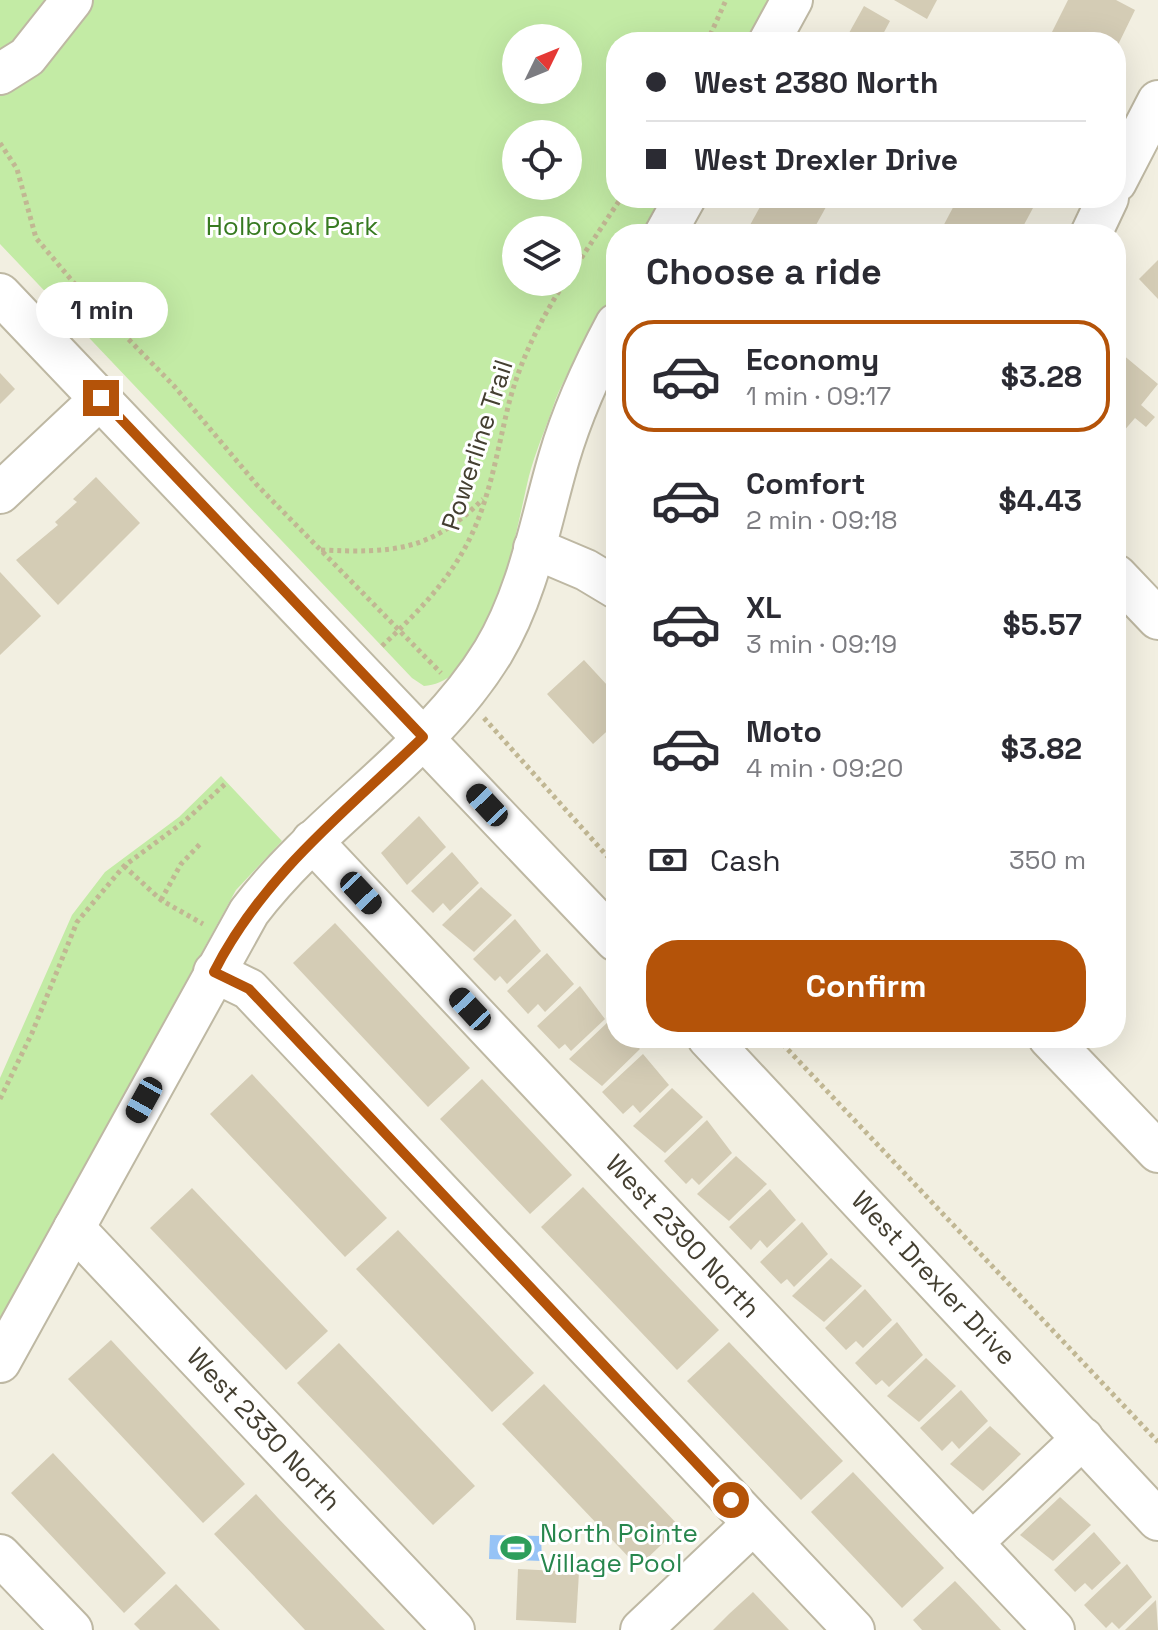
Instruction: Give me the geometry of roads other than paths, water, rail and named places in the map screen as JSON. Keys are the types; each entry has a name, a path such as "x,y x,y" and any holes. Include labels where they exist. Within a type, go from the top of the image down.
{"street":[{"path":"0,74 27,57 72,0"},
{"path":"774,32 792,0"},
{"path":"1126,172 1146,151 1158,101"},
{"path":"0,294 606,930"},
{"path":"0,1362 249,912 312,841 450,710 493,651 523,589 570,424 606,342"},
{"path":"0,493 101,398"},
{"path":"534,548 606,582"},
{"path":"1126,585 1158,619"},
{"name":"West 2390 North","path":"312,841 1054,1630"},
{"path":"214,972 249,989 854,1630"},
{"name":"West Drexler Drive","path":"717,1048 1158,1520"},
{"path":"1059,1048 1158,1152"},
{"name":"West 2330 North","path":"74,1228 454,1630"},
{"path":"972,1543 1083,1438"},
{"path":"641,1630 753,1524"},
{"path":"0,1555 72,1630"}],"water":[{"name":"North Pointe Village Pool","path":"490,1535 541,1536 542,1561 489,1559"}],"place":[{"name":"North Pointe Village Pool","path":"516,1548"}],"park label":[{"name":"Holbrook Park","path":"292,226"}]}
